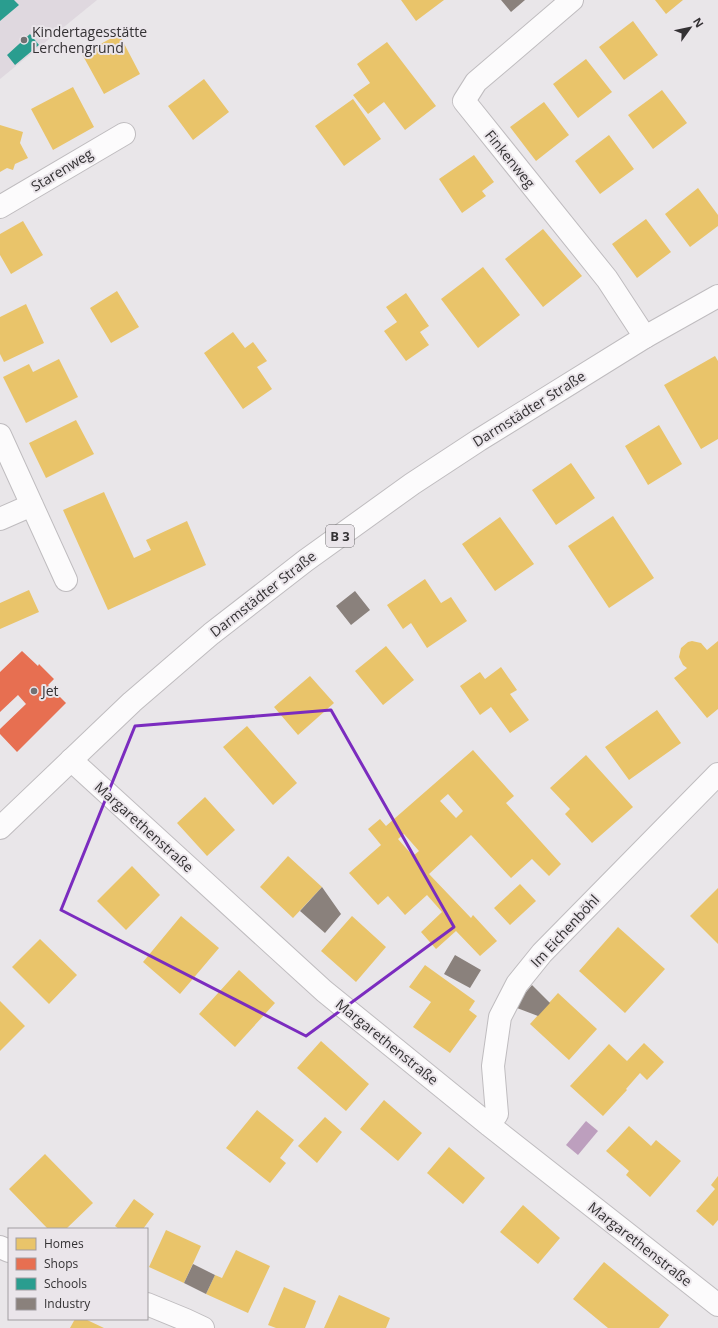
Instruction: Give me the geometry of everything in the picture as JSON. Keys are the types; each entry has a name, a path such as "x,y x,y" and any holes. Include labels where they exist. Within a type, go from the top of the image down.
{"street":[{"name":"Finkenweg","path":"572,0 476,82 464,101 607,279 645,337"},
{"name":"Starenweg","path":"0,207 124,134"},
{"name":"Darmstädter Straße","path":"0,828 127,707 211,634 305,561 418,480 479,440 645,337 718,296"},
{"path":"0,435 66,580"},
{"path":"0,519 32,505"},
{"name":"Margarethenstraße","path":"71,760 324,991 489,1125 718,1305"},
{"name":"Im Eichenböhl","path":"489,1125 498,1114 493,1066 500,1017 517,984 542,953 718,774"},
{"path":"148,1304 203,1328"}],"highlighted area":[{"path":"331,710 454,927 306,1036 61,910 135,726"}],"shaded area":[{"name":"Kindertagesstätte Lerchengrund","path":"0,0 97,0 0,79"},
{"path":"586,1121 598,1131 578,1155 566,1145"}],"building: Homes":[{"path":"401,0 444,0 416,21"},
{"path":"655,0 683,0 666,14"},
{"path":"633,21 658,55 624,80 599,47"},
{"path":"119,34 140,74 104,94 82,54"},
{"path":"387,42 436,106 405,130 384,102 368,114 353,95 370,83 357,64"},
{"path":"586,59 612,92 578,118 553,84"},
{"path":"204,79 229,112 193,140 168,106"},
{"path":"73,87 94,127 53,150 31,109"},
{"path":"662,90 687,123 653,149 628,115"},
{"path":"353,99 381,139 344,166 315,126"},
{"path":"544,102 569,135 536,161 510,127"},
{"path":"0,125 23,132 20,143 28,158 15,164 13,170 7,168 0,172"},
{"path":"609,135 634,169 600,194 575,161"},
{"path":"474,155 494,182 482,191 486,196 462,213 439,179"},
{"path":"698,188 718,215 718,226 690,247 665,214"},
{"path":"646,219 671,252 637,278 612,244"},
{"path":"23,221 43,255 11,274 0,255 0,234"},
{"path":"543,229 582,276 543,307 505,259"},
{"path":"483,267 520,315 478,348 441,299"},
{"path":"117,291 139,327 111,343 90,308"},
{"path":"406,293 429,326 420,332 429,345 406,361 384,331 397,322 386,307"},
{"path":"26,304 44,343 4,362 0,354 0,317"},
{"path":"233,332 245,348 253,342 267,361 257,367 272,389 243,409 204,353"},
{"path":"715,356 718,361 718,439 701,449 664,385"},
{"path":"59,359 78,397 26,423 3,377 29,364 33,372"},
{"path":"76,420 94,454 46,478 29,443"},
{"path":"659,425 682,464 648,485 625,446"},
{"path":"571,463 595,498 556,525 532,490"},
{"path":"104,492 134,558 151,550 146,540 187,521 206,565 108,610 63,510"},
{"path":"613,516 654,578 609,608 568,546"},
{"path":"500,517 534,564 495,591 462,544"},
{"path":"425,579 441,603 451,597 467,621 427,648 411,623 403,629 387,605"},
{"path":"29,590 39,612 0,629 0,603"},
{"path":"692,641 701,643 707,650 718,641 718,709 707,718 674,678 687,668 683,665 679,657 681,648 688,642"},
{"path":"386,646 414,680 383,705 355,671"},
{"path":"501,667 517,690 510,694 529,720 510,733 491,707 480,715 460,686 480,672 485,679"},
{"path":"310,676 334,703 298,735 274,707"},
{"path":"657,710 681,743 629,780 605,747"},
{"path":"247,726 297,783 273,805 223,747"},
{"path":"473,750 514,796 506,803 561,864 549,876 532,859 511,878 471,835 429,874 471,918 473,915 497,941 480,956 456,931 436,949 421,932 442,912 427,895 405,915 388,896 378,905 349,873 381,845 368,829 380,819 386,826","holes":["448,794 463,811 456,818 440,801","404,834 419,851 413,856 398,839"]},
{"path":"586,755 633,807 592,843 565,814 570,809 550,788"},
{"path":"205,797 235,830 207,856 177,823"},
{"path":"288,856 322,887 293,918 260,887"},
{"path":"132,866 160,895 126,930 97,901"},
{"path":"520,884 536,901 510,925 494,908"},
{"path":"718,888 718,944 690,916"},
{"path":"181,916 219,948 180,994 143,962"},
{"path":"352,916 386,947 356,982 321,951"},
{"path":"618,927 665,969 625,1013 579,971"},
{"path":"40,939 77,975 49,1004 12,967"},
{"path":"425,965 475,1001 469,1010 477,1016 450,1053 413,1027 431,1002 409,987"},
{"path":"239,970 275,1003 235,1047 199,1014"},
{"path":"558,993 597,1029 569,1060 530,1024"},
{"path":"0,1001 25,1026 0,1051"},
{"path":"321,1041 369,1084 346,1111 297,1068"},
{"path":"644,1043 664,1062 647,1080 640,1073 626,1089 627,1090 603,1116 570,1086 609,1044 627,1061"},
{"path":"384,1100 422,1133 398,1161 360,1129"},
{"path":"257,1110 294,1140 280,1158 286,1163 270,1183 226,1148"},
{"path":"325,1117 342,1132 317,1163 298,1146"},
{"path":"629,1126 651,1146 656,1140 681,1161 650,1197 626,1175 629,1171 606,1151"},
{"path":"449,1147 485,1178 463,1204 427,1173"},
{"path":"45,1154 93,1203 67,1228 47,1228 9,1189"},
{"path":"718,1176 718,1220 713,1226 696,1211 715,1189 711,1185"},
{"path":"134,1199 154,1214 144,1228 118,1228 115,1226"},
{"path":"523,1205 560,1238 538,1264 500,1232"},
{"path":"166,1230 201,1246 184,1283 149,1267"},
{"path":"236,1250 270,1266 248,1313 206,1294 215,1275 222,1278"},
{"path":"604,1262 669,1315 659,1328 608,1328 573,1299"},
{"path":"284,1287 316,1301 305,1328 276,1328 268,1325"},
{"path":"339,1295 390,1318 386,1328 324,1328"},
{"path":"74,1320 87,1320 104,1328 70,1328"}],"building: Shops":[{"path":"22,651 38,666 39,664 54,679 48,685 66,703 17,752 0,734 0,729 26,704 18,695 0,712 0,672"}],"building: Schools":[{"path":"0,0 14,0 19,5 0,21"},
{"path":"30,34 39,45 15,65 7,55"}],"building: Industry":[{"path":"501,0 525,0 511,12"},
{"path":"355,591 370,610 351,625 336,606"},
{"path":"322,887 341,914 325,933 300,911"},
{"path":"455,955 481,970 470,988 444,974"},
{"path":"532,985 550,1003 538,1016 517,1008 522,997"},
{"path":"193,1264 215,1275 206,1294 184,1283"}],"place":[{"name":"Kindertagesstätte Lerchengrund","path":"24,40"},
{"name":"Jet","path":"34,691"}]}
